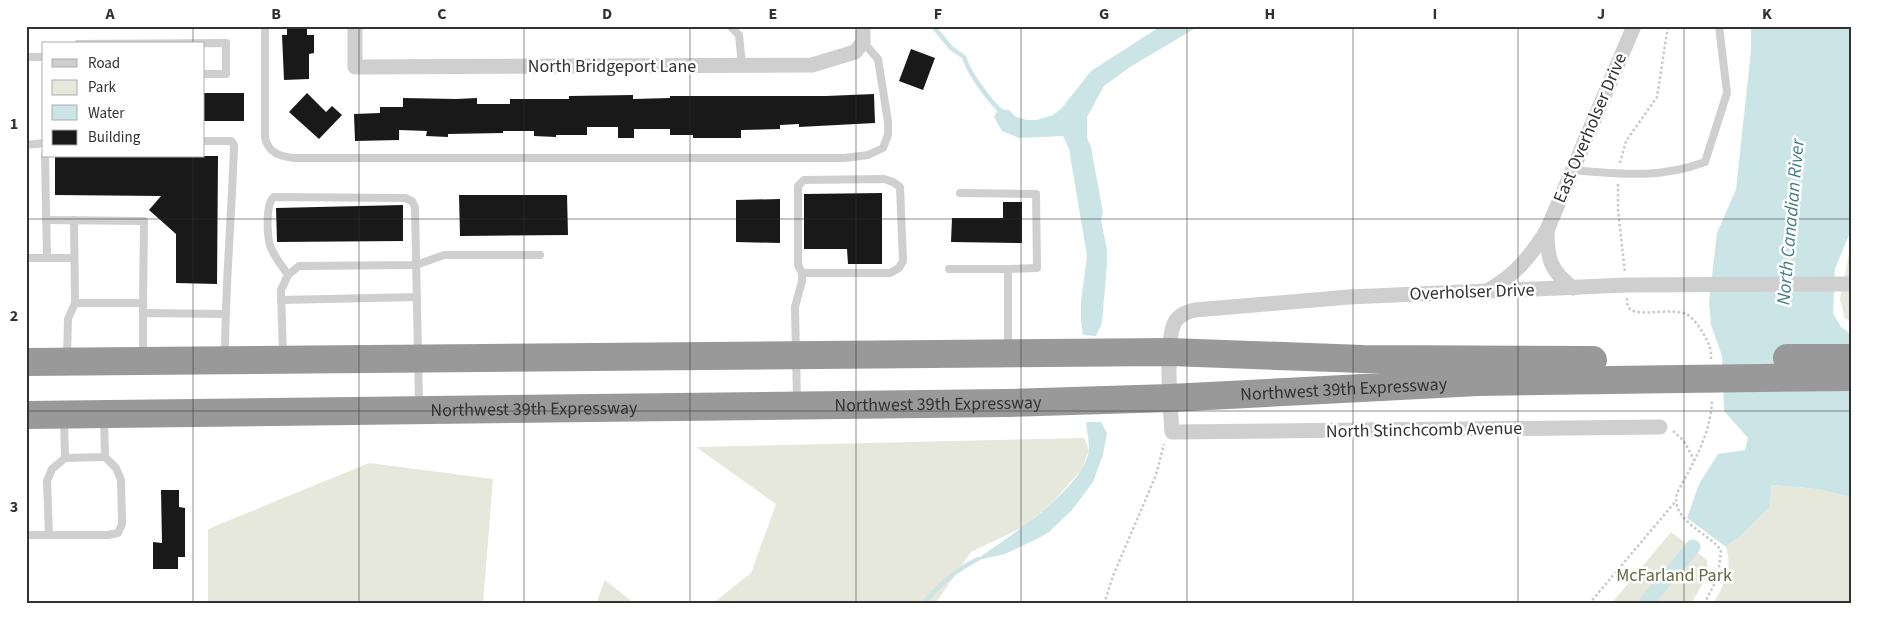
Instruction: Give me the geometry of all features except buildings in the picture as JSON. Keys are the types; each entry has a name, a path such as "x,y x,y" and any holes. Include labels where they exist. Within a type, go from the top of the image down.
{"highway":[{"name":"Northwest 39th Expressway","path":"26,362 1170,352 1478,361 1851,377"},
{"name":"Northwest 39th Expressway","path":"26,415 950,404 1170,398 1478,382 1851,358"}],"street":[{"name":"North Bridgeport Lane","path":"355,26 355,67 812,65 855,52 862,42"},
{"path":"862,42 863,26"},
{"name":"East Overholser Drive","path":"1486,291 1506,280 1520,267 1547,230 1634,26"},
{"name":"East Overholser Drive","path":"1547,230 1547,251 1550,262 1560,279 1573,288"},
{"name":"Overholser Drive","path":"1170,398 1170,352 1174,323 1182,314 1194,310 1349,297 1626,285 1851,284"},
{"path":"1170,398 1172,432"},
{"name":"North Stinchcomb Avenue","path":"1172,432 1660,427"}],"lane":[{"path":"266,26 265,138 270,149 278,156 293,158 845,158 868,155 882,148 888,135 888,122 878,60 862,42"},
{"path":"730,26 739,35 742,65"},
{"path":"1572,170 1641,175 1684,170 1706,162 1727,93 1719,26"},
{"path":"205,43 226,43 226,74 205,74"},
{"path":"26,57 42,57"},
{"path":"205,142 231,141 234,145 225,314 225,360"},
{"path":"26,145 42,143"},
{"path":"45,158 47,258"},
{"path":"797,406 795,307 802,281 802,273 798,265 798,186 804,180 884,179 900,187 903,261 899,268 890,273 802,273"},
{"path":"949,269 1037,268 1036,194 960,193"},
{"path":"288,275 272,250 269,240 271,200 278,196 408,199 415,207 419,410"},
{"path":"46,220 144,222 144,361"},
{"path":"67,362 68,319 75,303 74,220"},
{"path":"283,360 281,290 288,275 299,266 416,265 444,256 540,255"},
{"path":"26,258 74,258"},
{"path":"1008,268 1008,353"},
{"path":"281,300 417,297"},
{"path":"75,303 143,302"},
{"path":"143,313 225,314"},
{"path":"26,535 108,535 118,533 122,524 121,480 116,468 105,457 104,414"},
{"path":"64,415 65,458"},
{"path":"49,535 47,480 52,469 65,458 105,457"}],"path":[{"path":"1620,163 1626,140 1657,97 1668,26"},
{"path":"1618,190 1618,210 1626,275"},
{"path":"1627,301 1627,305 1631,310 1638,312 1677,312 1687,315 1699,328 1711,347 1711,364"},
{"path":"1589,604 1675,502 1677,493 1708,431 1712,391"},
{"path":"1660,427 1673,431 1684,441 1694,460"},
{"path":"1104,604 1156,475 1165,442 1172,432"},
{"path":"1675,502 1678,511 1686,520 1717,544 1721,550 1718,577 1704,604"}],"green space":[{"path":"1851,244 1851,320 1845,319 1840,299"},
{"path":"1084,438 1089,450 1082,469 1053,502 1023,527 971,552 935,604 712,604 751,573 776,504 696,447"},
{"path":"369,463 493,479 483,604 208,604 208,529"},
{"path":"1772,485 1816,489 1851,497 1851,604 1713,604 1724,583 1728,570 1726,547 1744,533 1769,508"},
{"name":"McFarland Park","path":"1671,532 1707,560 1708,574 1691,604 1611,604"},
{"path":"605,580 635,604 596,604"}],"water":[{"path":"1161,26 1199,26 1130,67 1104,86 1087,117 1087,138 1091,147 1103,213 1101,220 1107,250 1107,264 1102,323 1096,336 1083,335 1081,301 1087,256 1069,149 1063,136 1019,138 1002,131 994,117 998,109 1009,110 1016,117 1027,120 1036,120 1053,115 1061,109 1091,71"},
{"name":"North Canadian River","path":"1751,26 1851,26 1851,230 1835,269 1833,313 1841,327 1848,332 1851,341 1851,497 1816,489 1772,485 1769,508 1744,533 1726,547 1687,518 1699,484 1718,454 1745,450 1748,438 1724,411 1722,356 1711,325 1709,301 1717,233 1736,189 1751,51"},
{"path":"1086,422 1101,422 1107,433 1103,455 1093,482 1072,510 1049,532 1039,538 1005,554 974,561 1042,512 1074,480 1084,464 1089,449"}],"waterway":[{"path":"933,26 951,48 964,57 970,71 980,86 1002,112"},
{"path":"1645,604 1693,547"},
{"path":"923,604 948,578 978,559"}]}
